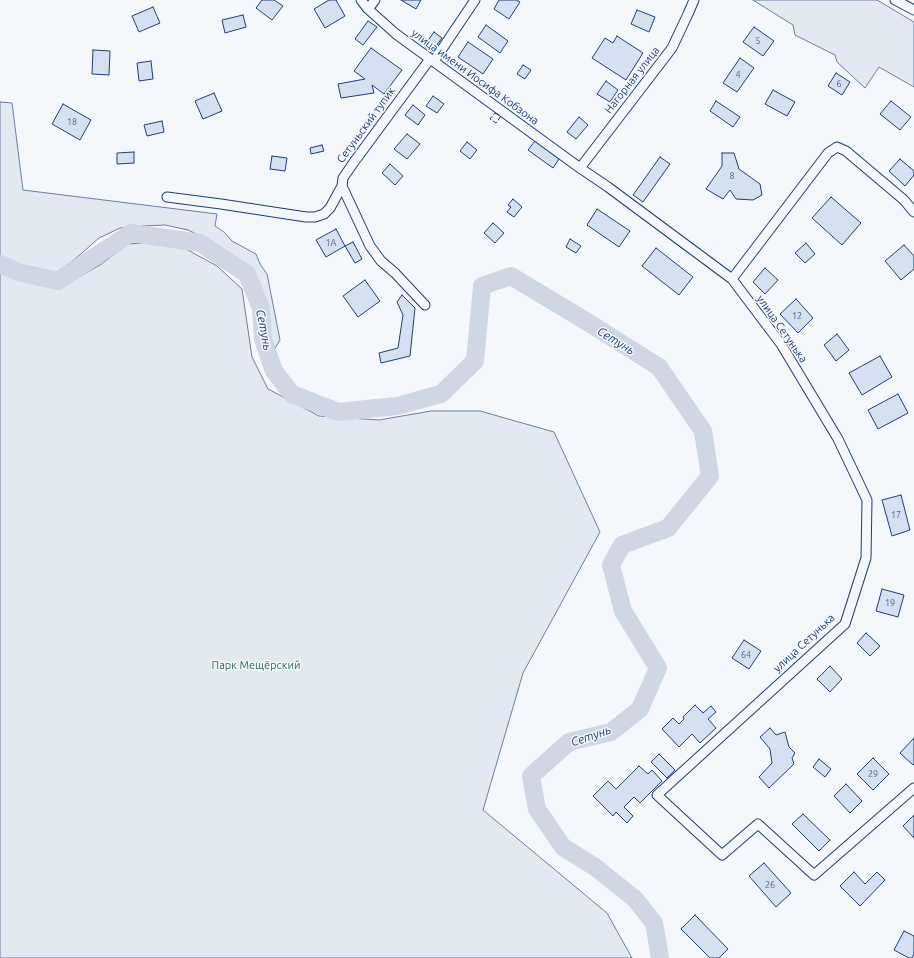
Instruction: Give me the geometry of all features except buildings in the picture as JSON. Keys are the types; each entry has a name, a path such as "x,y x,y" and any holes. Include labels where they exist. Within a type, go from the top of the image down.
{"street":[{"name":"улица имени Иосифа Кобзона","path":"361,0 368,9 396,34 608,187 732,279"},
{"path":"368,9 374,0"},
{"name":"Сетуньский тупик","path":"167,197 306,217 315,217 324,214 330,208 342,186 343,178 354,162 432,60 475,0"},
{"name":"Нагорная улица","path":"580,168 672,48 694,0"},
{"path":"895,0 914,10"},
{"path":"732,279 828,153 837,147 846,151 904,200 914,212"},
{"path":"342,186 370,246 381,261 395,273 425,305"},
{"name":"улица Сетунька","path":"732,279 780,344 838,439 867,500 866,558 845,624 657,796 722,855 758,824 814,875 914,788"}],"green space":[{"path":"753,0 877,0 914,22 914,87 879,67 865,88 837,62 835,55 795,35 793,25"},
{"path":"0,102 12,103 23,190 217,214 215,226 224,232 232,241 256,254 260,264 267,274 280,340 274,350 269,338 259,292 251,274 209,240 188,230 165,225 120,228 99,238 74,260 57,272 45,274 33,273 0,262"},
{"name":"Парк Мещёрский","path":"158,242 186,249 217,266 242,289 252,357 268,389 319,416 379,420 431,411 480,411 554,432 600,532 523,673 483,810 607,913 632,958 0,958 0,273 31,281 37,285 75,279 100,265 128,244"}],"waterway":[{"name":"Сетунь","path":"0,264 18,272 58,281 131,233 200,243 247,274 261,308 263,339 274,371 292,394 338,412 397,406 441,394 475,361 482,286 511,276 659,367 703,431 710,476 668,528 622,545 611,565 623,611 658,668 640,709 611,732 569,742 531,776 537,809 563,847 595,867 635,899 654,923 660,958"}],"fence":[{"path":"495,113 501,116 496,123 490,119 495,113"}]}
